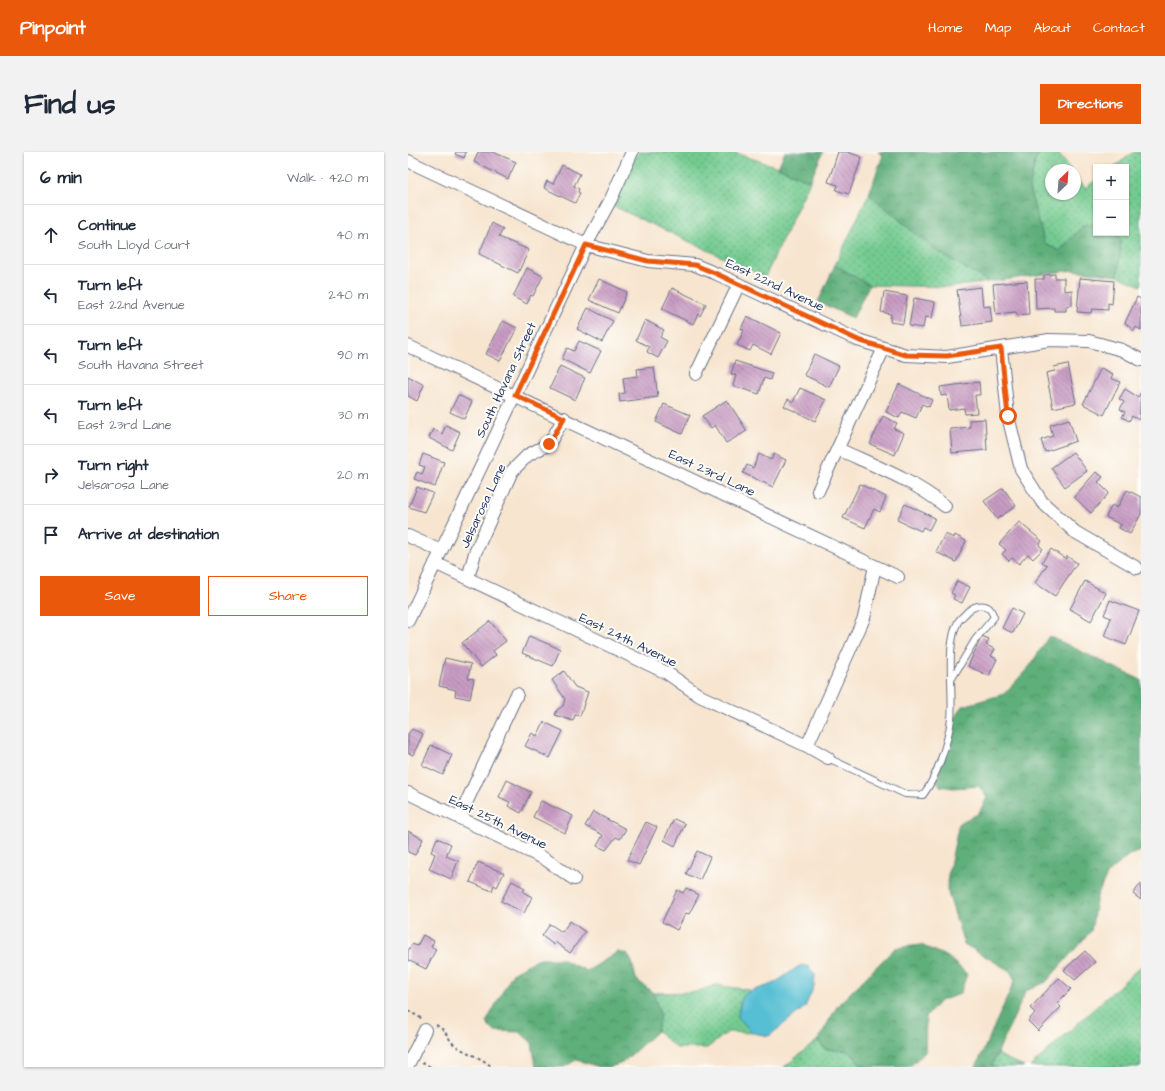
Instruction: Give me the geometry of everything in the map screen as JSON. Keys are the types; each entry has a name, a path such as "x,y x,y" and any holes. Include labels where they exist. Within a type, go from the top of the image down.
{"street":[{"name":"South Havana Street","path":"408,622 586,245 611,199 632,152"},
{"name":"East 22nd Avenue","path":"408,161 586,245 648,261 695,265 858,340 906,355 947,356 1049,340 1089,341 1122,350 1141,360"},
{"path":"696,374 739,284"},
{"name":"East 23rd Lane","path":"408,346 564,418 898,577"},
{"path":"818,491 884,348"},
{"path":"1001,348 1008,416 1022,469 1042,502 1075,532 1137,568"},
{"name":"Jelsarosa Lane","path":"468,578 475,553 512,471 528,455 549,444 564,418"},
{"path":"838,449 911,482 929,493 945,506"},
{"path":"408,536 441,551"},
{"name":"East 24th Avenue","path":"435,563 667,672 700,696 807,746 828,758"},
{"path":"807,746 864,618 874,566"},
{"path":"459,818 517,694"},
{"name":"East 25th Avenue","path":"408,793 545,859 574,879"},
{"path":"408,1065 425,1030"}],"lane":[{"path":"828,758 905,794 923,796 932,785 947,737 951,718 951,680 954,638 958,622 971,609 978,605 986,606 992,612 994,617 975,640 951,680"}],"path":[{"path":"436,1025 447,1033 455,1046 481,1058 492,1067"}],"green space":[{"path":"638,152 732,152 778,167 810,181 765,277 613,206"},
{"path":"785,152 823,152 810,181 778,167"},
{"path":"878,152 1042,152 1036,158 1029,189 1045,244 1060,251 1082,227 1093,224 1093,236 1118,236 1121,241 1118,276 1073,270 989,282 935,250 869,194 883,155"},
{"path":"1042,152 1057,152 1066,164 1045,164 1045,200 1081,200 1081,183 1085,188 1093,182 1093,224 1082,227 1060,251 1045,244 1029,189 1036,158"},
{"path":"1134,152 1141,152 1141,286 1118,276 1121,241 1118,236 1129,236 1129,164 1118,164"},
{"path":"869,194 935,250 989,282 951,287 869,285 835,265"},
{"path":"835,265 869,285 853,318 818,302"},
{"path":"1049,636 1141,680 1141,851 1129,855 1108,873 1097,896 1091,931 1046,982 1026,991 991,1067 976,1067 1015,980 1010,971 964,944 947,889 948,875 959,823 978,814 987,798 979,786 953,788 940,786 937,780 954,718 963,706 1004,694 1030,666"},
{"path":"921,945 948,957 967,974 960,994 940,1001 926,1017 925,1052 909,1067 863,1067 849,1051 824,1049 818,1040 838,1005 895,948"},
{"path":"618,952 627,954 632,962 636,979 653,993 660,1014 657,1031 622,1063 610,1067 600,1067 576,1060 564,1067 536,1067 532,1043 520,1032 495,1031 489,1027 487,1021 512,974 536,959 561,959 587,971"},
{"path":"1141,966 1141,1067 1030,1067"},
{"path":"716,985 750,990 740,1002 738,1017 753,1033 728,1032 707,1048 676,1048 657,1031 660,1014 653,993 695,992"},
{"path":"818,1040 824,1049 849,1051 863,1067 784,1067"},
{"path":"997,1054 1024,1067 991,1067"}],"water":[{"path":"801,965 809,967 815,975 814,986 805,1007 769,1036 753,1033 738,1017 744,996 752,991 772,984"}],"building":[{"path":"456,152 466,152 464,158 455,154"},
{"path":"478,152 493,152 516,162 508,179 474,162"},
{"path":"838,152 847,152 862,157 849,194 836,190 838,185 828,182"},
{"path":"562,165 580,174 574,186 579,189 578,192 580,193 575,203 544,188 547,181 553,184"},
{"path":"492,223 503,229 499,237 529,250 518,273 479,254"},
{"path":"527,268 543,276 533,296 531,295 527,304 513,297"},
{"path":"1055,274 1055,278 1064,278 1064,291 1072,290 1072,305 1066,306 1066,311 1054,311 1054,308 1036,309 1035,279 1044,279 1044,275"},
{"path":"1080,278 1114,281 1112,304 1108,303 1108,310 1092,309 1091,313 1077,312"},
{"path":"599,279 627,292 618,313 589,300"},
{"path":"1027,281 1029,314 1017,315 1016,312 996,314 993,284"},
{"path":"981,287 983,307 990,306 992,322 962,326 957,290"},
{"path":"672,288 706,304 700,316 698,314 693,324 662,309"},
{"path":"884,292 907,296 903,324 890,322 891,314 881,312"},
{"path":"1137,297 1141,299 1141,330 1136,327 1134,331 1125,323"},
{"path":"914,298 935,302 932,318 925,317 923,328 909,326"},
{"path":"588,308 613,321 602,342 577,329"},
{"path":"747,316 781,333 771,354 753,345 750,351 737,345 744,330 741,329"},
{"path":"645,320 664,330 660,337 667,341 658,358 647,352 649,347 636,340"},
{"path":"503,321 517,328 500,361 486,354"},
{"path":"579,341 601,351 590,373 562,359 567,348 574,351"},
{"path":"814,354 839,366 829,387 804,375"},
{"path":"735,361 772,373 770,380 764,378 759,394 733,386 736,375 731,374"},
{"path":"1068,364 1076,403 1053,408 1046,373 1055,371 1054,367"},
{"path":"560,366 585,378 575,400 550,388"},
{"path":"654,367 658,397 620,402 619,394 625,393 623,378 638,376 637,369"},
{"path":"1101,368 1113,374 1111,378 1120,382 1104,415 1083,404"},
{"path":"408,376 424,385 417,401 408,396"},
{"path":"979,382 980,395 975,395 977,413 965,414 964,408 949,410 947,395 941,396 940,387"},
{"path":"899,384 932,400 929,407 922,404 916,418 902,412 899,418 886,412"},
{"path":"800,388 826,400 815,421 784,406 788,399 793,402"},
{"path":"1125,389 1138,397 1141,392 1139,420 1132,416 1129,421 1122,417 1125,412 1120,409 1124,402 1119,399"},
{"path":"458,395 472,402 464,419 450,412"},
{"path":"727,400 747,431 726,443 715,425 711,428 702,416"},
{"path":"664,404 690,415 682,434 656,422"},
{"path":"883,416 897,423 894,429 904,433 895,455 870,444"},
{"path":"985,419 987,450 952,453 950,429 970,427 969,420"},
{"path":"1069,419 1076,441 1045,452 1041,440 1053,436 1050,425"},
{"path":"446,425 460,432 452,450 429,438 433,429 442,434"},
{"path":"1073,452 1087,471 1065,487 1051,468"},
{"path":"423,454 444,462 435,487 414,479 417,472 422,474 425,467 419,465"},
{"path":"759,454 771,460 774,454 786,460 773,487 743,473 747,465 753,468"},
{"path":"1096,472 1103,477 1098,482 1109,493 1091,513 1074,497"},
{"path":"860,484 886,497 880,512 874,509 865,528 843,518"},
{"path":"417,487 433,493 424,512 409,507"},
{"path":"1003,488 1016,506 997,519 984,501"},
{"path":"1127,490 1141,497 1141,514 1130,534 1119,528 1121,525 1106,517 1112,505 1117,508"},
{"path":"905,504 935,518 929,530 923,527 921,531 897,520"},
{"path":"1019,522 1042,541 1039,545 1043,549 1033,559 1028,554 1019,564 1012,558 1009,561 1002,554 1006,550 999,544"},
{"path":"945,534 954,538 955,535 966,541 956,562 936,552"},
{"path":"1051,549 1066,559 1067,556 1077,563 1055,596 1035,583 1047,565 1042,562"},
{"path":"957,581 970,587 962,603 953,599 955,595 951,593"},
{"path":"1085,581 1106,593 1091,621 1070,609"},
{"path":"1110,600 1139,611 1126,645 1104,636 1111,618 1104,615"},
{"path":"1012,608 1023,614 1013,633 1002,628"},
{"path":"490,621 506,641 493,651 496,655 481,667 462,643"},
{"path":"529,636 560,649 553,666 522,653"},
{"path":"982,636 989,639 986,645 995,649 991,656 997,659 989,676 968,666"},
{"path":"445,658 471,664 468,678 474,679 470,699 455,696 456,690 439,686"},
{"path":"564,671 575,687 588,692 580,716 575,715 573,721 555,715 557,710 563,706 565,699 552,680"},
{"path":"544,722 563,731 550,758 525,746 532,733 537,736"},
{"path":"412,729 423,734 413,755 408,753 408,734"},
{"path":"431,745 452,755 443,775 422,765"},
{"path":"507,780 531,792 521,813 508,806 510,802 499,797"},
{"path":"541,801 573,816 565,833 533,817"},
{"path":"593,812 626,829 620,839 616,837 606,850 597,846 603,835 585,826"},
{"path":"674,819 685,824 675,846 664,840"},
{"path":"646,822 657,827 639,865 627,860"},
{"path":"408,831 423,839 415,855 408,852"},
{"path":"437,838 451,844 446,856 458,861 451,879 429,869 435,854 431,852"},
{"path":"697,851 710,857 700,880 686,874"},
{"path":"478,862 504,873 497,887 494,885 492,891 470,882"},
{"path":"512,881 525,888 523,892 532,897 524,913 501,901"},
{"path":"1141,883 1141,900 1133,894"},
{"path":"686,888 699,895 689,914 686,913 677,930 662,922 677,890 683,893"},
{"path":"570,921 585,932 570,953 555,942 554,945 542,936 550,924 562,932"},
{"path":"423,935 434,941 431,947 436,949 426,969 408,960 408,951 412,944 417,946"},
{"path":"1085,951 1095,962 1075,980 1064,970"},
{"path":"1059,978 1071,989 1057,1003 1061,1007 1038,1031 1028,1021 1035,1013 1030,1008"}],"route":[{"path":"549,444 564,418 515,395 586,245 621,256 648,261 695,265 858,340 906,355 947,356 1001,348 1008,416"}]}
